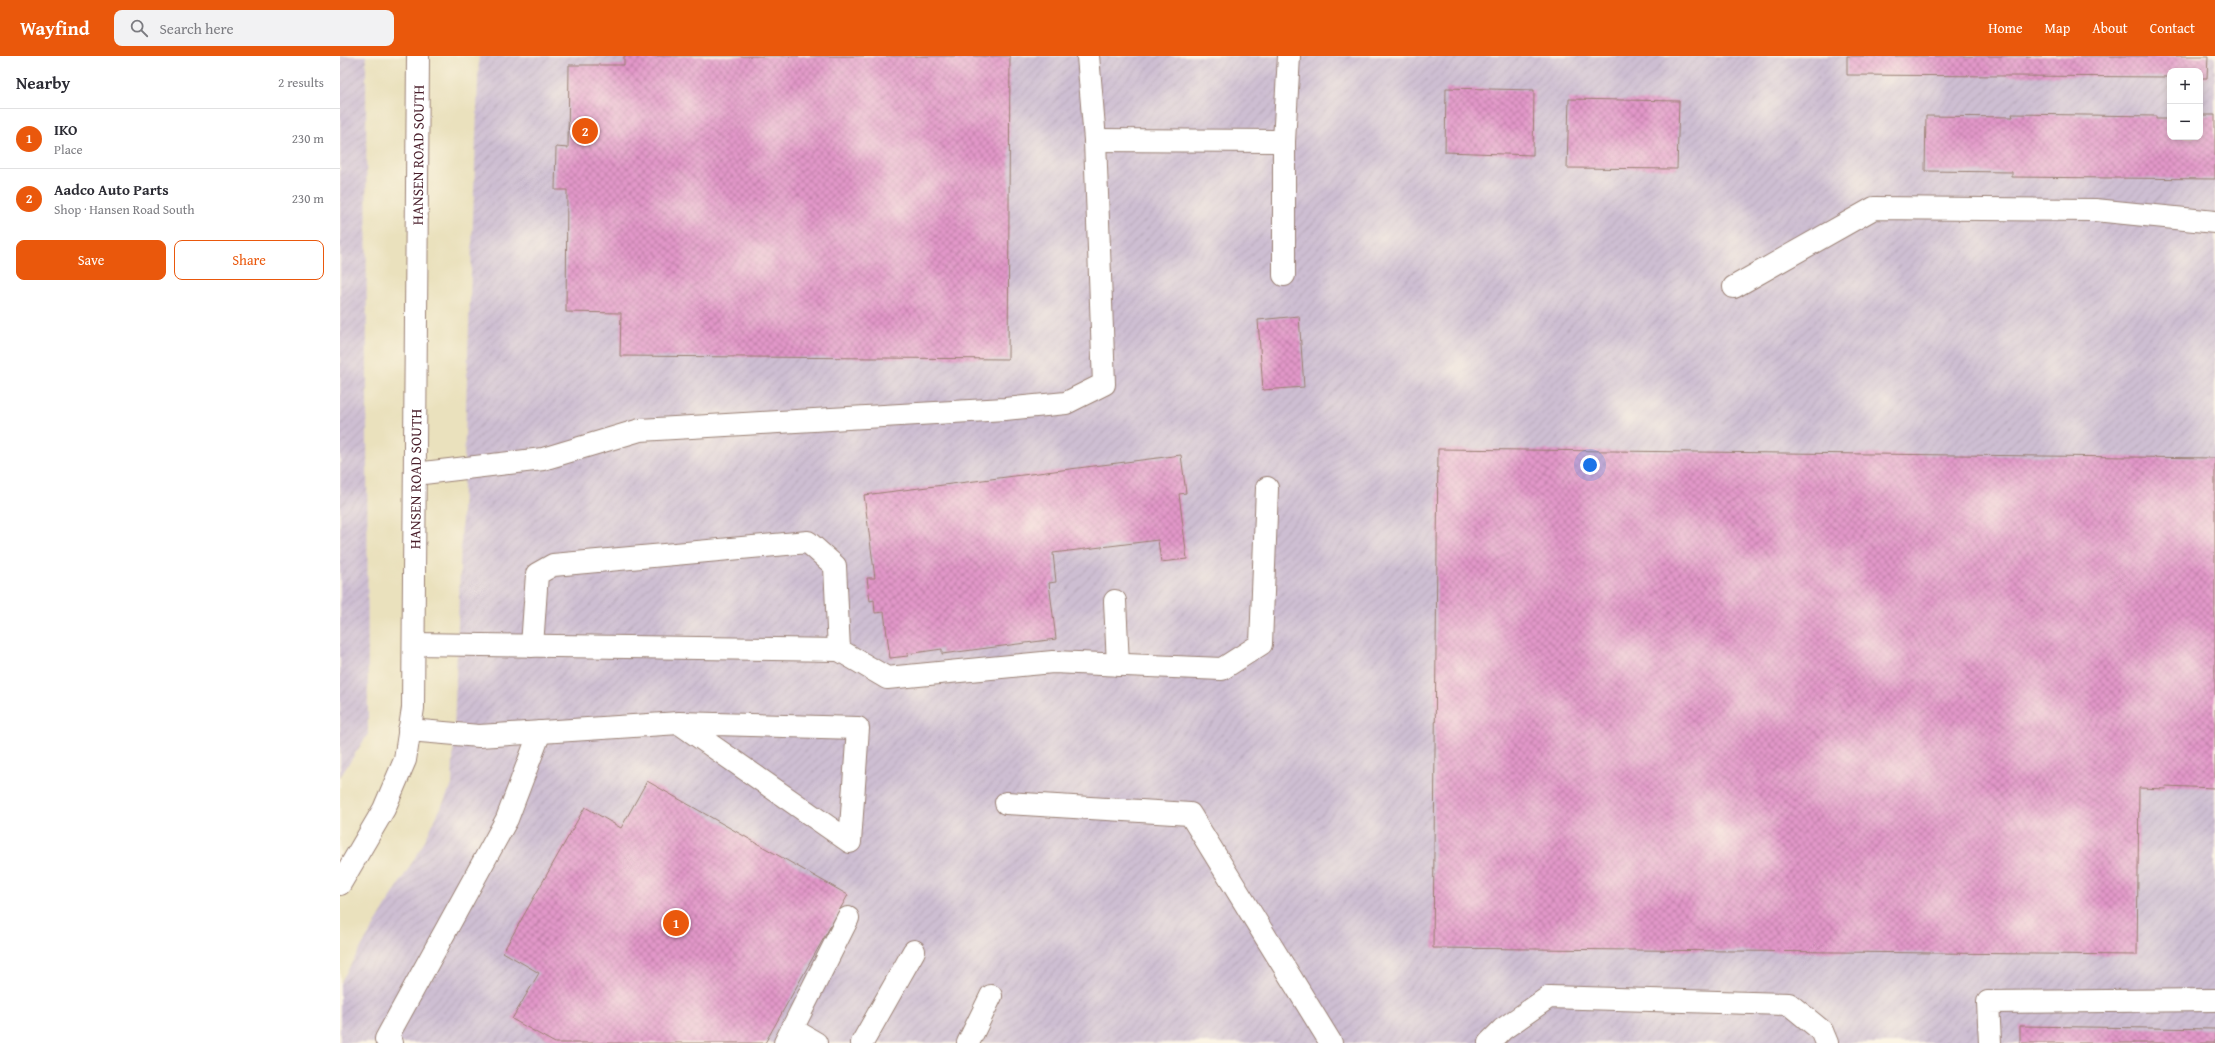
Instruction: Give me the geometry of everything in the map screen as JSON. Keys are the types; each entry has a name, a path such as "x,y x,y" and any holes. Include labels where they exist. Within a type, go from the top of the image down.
{"street":[{"name":"HANSEN ROAD SOUTH","path":"340,884 384,809 405,760 413,708 418,56"},
{"path":"415,474 543,459 640,430 997,409 1066,403 1104,384 1095,140 1088,56"},
{"path":"1284,275 1284,141 1289,56"},
{"path":"1095,140 1284,141"},
{"path":"1734,287 1874,208 2095,210 2215,222"},
{"path":"414,644 839,650 887,678 1052,662 1222,669 1261,644 1267,488"},
{"path":"532,646 537,574 553,565 808,542 835,566 839,650"},
{"path":"1115,601 1118,665"},
{"path":"410,730 479,736 679,723 858,728 850,842 679,723"},
{"path":"392,1043 386,1039 507,819 540,732"},
{"path":"1006,803 1190,814 1331,1043"},
{"path":"816,1043 789,1036 848,918"},
{"path":"862,1043 914,951"},
{"path":"968,1043 992,996"},
{"path":"1489,1043 1503,1029 1549,997 1789,1004 1822,1031 1826,1043"},
{"path":"1990,1043 1988,1002 2215,1000"}],"shaded area":[{"path":"340,56 366,56 368,734 340,777"},
{"path":"479,56 2215,56 2215,1043 340,1043 340,983 423,844 452,785"}],"building":[{"path":"624,56 1010,56 1008,359 620,356 621,313 566,312 567,190 555,190 556,147 568,148 569,65 624,65"},
{"path":"1847,56 2208,56 2207,78 2203,78 2203,68 2167,68 2167,77 1847,75"},
{"path":"1446,88 1534,90 1533,155 1445,152"},
{"path":"1569,99 1679,101 1677,169 1567,168"},
{"path":"2012,114 2156,116 2156,119 2167,119 2167,140 2203,140 2203,115 2215,115 2215,179 2012,177 2012,172 1925,171 1926,116 2013,117"},
{"path":"1299,316 1304,387 1263,390 1258,320"},
{"path":"1438,449 2215,458 2215,788 2165,786 2166,789 2139,788 2137,955 1433,948"},
{"path":"1181,455 1186,493 1179,494 1187,559 1161,562 1158,540 1053,553 1056,582 1049,583 1056,639 942,654 942,649 890,658 884,612 875,613 874,600 870,601 867,578 875,578 864,495"},
{"path":"647,781 848,895 765,1043 555,1043 512,1019 539,973 503,952 585,807 621,828"},
{"path":"2020,1026 2215,1029 2215,1043 2020,1043"}],"place":[{"name":"Aadco Auto Parts","path":"585,131"},
{"name":"IKO","path":"676,923"}]}
